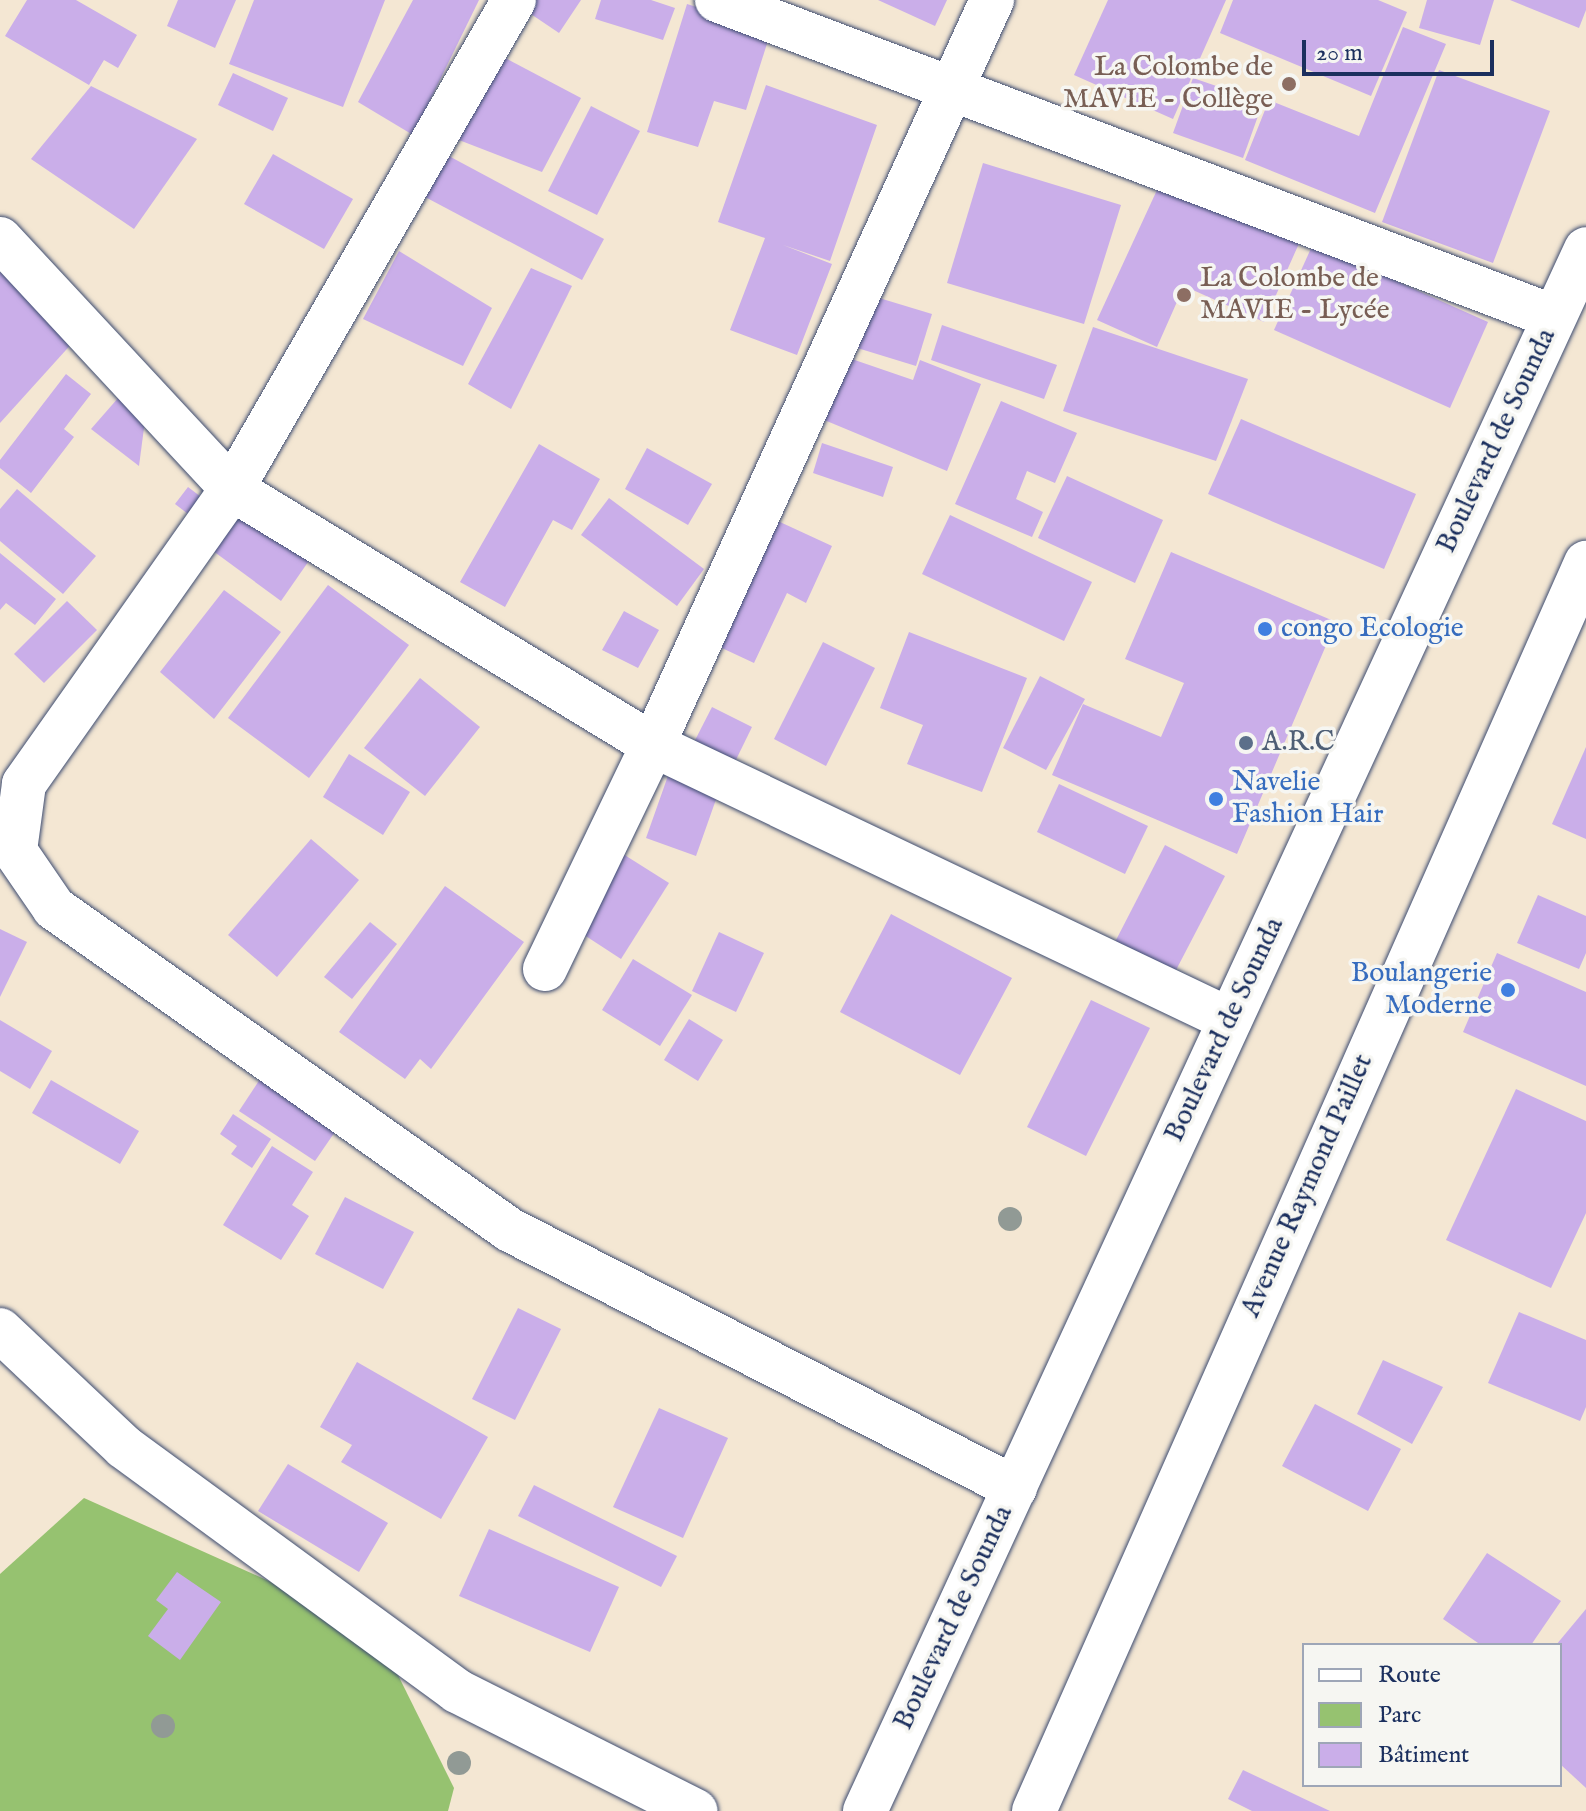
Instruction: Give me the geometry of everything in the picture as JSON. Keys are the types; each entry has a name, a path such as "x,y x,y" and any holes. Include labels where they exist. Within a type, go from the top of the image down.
{"street":[{"path":"514,0 232,489 24,784 15,851 54,908 510,1230 1015,1488"},
{"path":"717,0 1554,317"},
{"path":"545,969 653,745 992,0"},
{"path":"0,239 232,489 653,745 1230,1020"},
{"name":"Boulevard de Sounda","path":"865,1811 1586,249"},
{"name":"Avenue Raymond Paillet","path":"1034,1811 1586,563"},
{"path":"0,1330 124,1447 457,1691 696,1811"}],"green space":[{"path":"84,1498 271,1582 396,1671 454,1788 448,1811 0,1811 0,1574"}],"building":[{"path":"27,0 76,0 137,35 118,68 104,60 89,85 5,36"},
{"path":"178,0 236,0 215,48 167,26"},
{"path":"254,0 385,0 343,107 229,64"},
{"path":"413,0 479,0 413,135 358,102"},
{"path":"519,0 581,0 559,33 516,4"},
{"path":"601,0 651,0 675,8 663,40 595,19"},
{"path":"878,0 947,0 935,26"},
{"path":"1108,0 1226,0 1173,119 1074,75"},
{"path":"1233,0 1378,0 1407,12 1371,96 1220,33"},
{"path":"1427,0 1494,0 1480,45 1419,28"},
{"path":"1510,0 1586,0 1586,10 1579,28"},
{"path":"687,4 771,31 746,110 714,101 698,147 647,132"},
{"path":"1403,27 1446,44 1375,213 1245,160 1269,100 1359,136"},
{"path":"492,51 581,98 542,172 446,135"},
{"path":"1439,70 1550,111 1493,263 1382,222"},
{"path":"233,73 288,98 273,131 218,105"},
{"path":"1193,78 1263,102 1243,158 1173,133"},
{"path":"766,85 877,125 830,261 783,245 832,264 797,355 730,330 765,238 718,222"},
{"path":"91,86 197,139 134,229 31,159"},
{"path":"591,106 640,131 597,215 548,191"},
{"path":"432,147 604,239 582,280 410,189"},
{"path":"273,154 353,199 324,249 244,204"},
{"path":"983,163 1121,205 1084,324 947,283"},
{"path":"1163,177 1301,239 1264,322 1184,286 1157,347 1097,320"},
{"path":"1313,244 1488,322 1450,408 1274,330"},
{"path":"399,251 492,308 463,366 363,319"},
{"path":"531,268 572,286 511,409 468,384"},
{"path":"0,272 75,340 0,423"},
{"path":"866,294 932,314 916,366 841,343"},
{"path":"942,325 1057,365 1044,399 931,360"},
{"path":"1093,327 1248,379 1216,461 1063,411"},
{"path":"843,356 913,380 920,360 981,384 947,471 817,417"},
{"path":"66,374 91,394 64,429 74,437 31,493 0,468 0,460"},
{"path":"126,389 147,405 139,466 91,429"},
{"path":"1001,401 1077,433 1055,483 1027,471 1016,499 1043,512 1032,537 955,504"},
{"path":"1241,419 1416,494 1384,569 1208,494"},
{"path":"822,443 893,467 883,497 813,473"},
{"path":"539,444 600,479 572,530 553,520 505,607 460,582"},
{"path":"647,448 712,484 688,525 625,489"},
{"path":"1067,476 1163,520 1135,583 1038,538"},
{"path":"188,487 205,500 192,517 175,504"},
{"path":"17,489 96,556 63,594 0,541 0,509"},
{"path":"252,492 322,542 281,601 209,548"},
{"path":"609,498 704,569 677,606 581,535"},
{"path":"950,515 1092,582 1064,641 922,574"},
{"path":"767,516 832,546 806,603 787,593 754,663 709,642"},
{"path":"1171,552 1336,622 1237,854 1052,775 1083,704 1161,737 1184,683 1125,659"},
{"path":"0,553 56,599 35,625 6,603 0,610"},
{"path":"328,585 409,645 309,778 228,718"},
{"path":"224,590 281,632 214,719 160,672"},
{"path":"67,601 97,630 44,683 14,654"},
{"path":"624,611 659,630 638,668 602,650"},
{"path":"909,632 1027,678 982,792 907,764 923,725 880,708"},
{"path":"823,642 875,668 826,766 774,739"},
{"path":"1040,676 1085,699 1046,770 1003,748"},
{"path":"420,678 480,727 425,796 364,748"},
{"path":"712,707 752,727 730,772 689,752"},
{"path":"1586,747 1586,839 1552,824"},
{"path":"349,754 410,792 383,835 323,797"},
{"path":"669,773 719,791 696,856 646,838"},
{"path":"1059,784 1148,826 1125,874 1037,832"},
{"path":"311,839 359,880 277,977 228,935"},
{"path":"1165,845 1225,876 1175,972 1115,942"},
{"path":"623,854 669,883 621,959 575,929"},
{"path":"445,886 524,942 431,1069 420,1059 405,1079 339,1032"},
{"path":"1538,895 1586,916 1586,953 1579,969 1517,943"},
{"path":"891,914 1012,978 960,1075 840,1012"},
{"path":"370,922 397,944 352,999 324,977"},
{"path":"0,929 27,942 0,997"},
{"path":"719,932 764,953 736,1012 692,991"},
{"path":"1497,953 1586,992 1586,1086 1463,1032"},
{"path":"633,959 692,995 660,1046 602,1010"},
{"path":"1091,1000 1150,1028 1086,1156 1027,1127"},
{"path":"689,1019 723,1040 698,1081 664,1060"},
{"path":"0,1020 52,1051 30,1089 0,1071"},
{"path":"264,1073 341,1123 315,1161 239,1111"},
{"path":"51,1080 139,1131 120,1164 32,1113"},
{"path":"1516,1089 1586,1121 1586,1213 1551,1288 1446,1240"},
{"path":"233,1114 271,1139 252,1168 231,1154 237,1146 220,1134"},
{"path":"272,1146 313,1172 292,1205 309,1216 281,1260 223,1225"},
{"path":"345,1197 414,1232 383,1289 315,1254"},
{"path":"518,1308 561,1329 515,1420 472,1399"},
{"path":"1519,1312 1586,1340 1586,1407 1580,1421 1488,1383"},
{"path":"1383,1360 1443,1387 1412,1444 1357,1414"},
{"path":"357,1362 488,1437 441,1519 341,1462 352,1445 320,1427"},
{"path":"1315,1404 1401,1449 1368,1511 1282,1466"},
{"path":"659,1408 728,1438 683,1538 613,1507"},
{"path":"288,1464 388,1523 359,1572 258,1511"},
{"path":"534,1485 677,1556 661,1587 518,1516"},
{"path":"489,1529 619,1587 590,1652 459,1596"},
{"path":"1487,1553 1561,1601 1532,1643 1478,1643 1443,1619"},
{"path":"177,1572 221,1602 180,1660 148,1636 168,1609 156,1600"},
{"path":"1586,1609 1586,1788 1562,1766 1562,1643 1558,1643"},
{"path":"1243,1770 1330,1811 1252,1811 1228,1799"}],"place":[{"name":"La Colombe de MAVIE - Collège","path":"1289,84"},
{"name":"La Colombe de MAVIE - Lycée","path":"1184,295"},
{"name":"congo Ecologie","path":"1265,629"},
{"name":"A.R.C","path":"1246,743"},
{"name":"Navelie Fashion Hair","path":"1216,799"},
{"name":"Boulangerie Moderne","path":"1508,990"}]}
